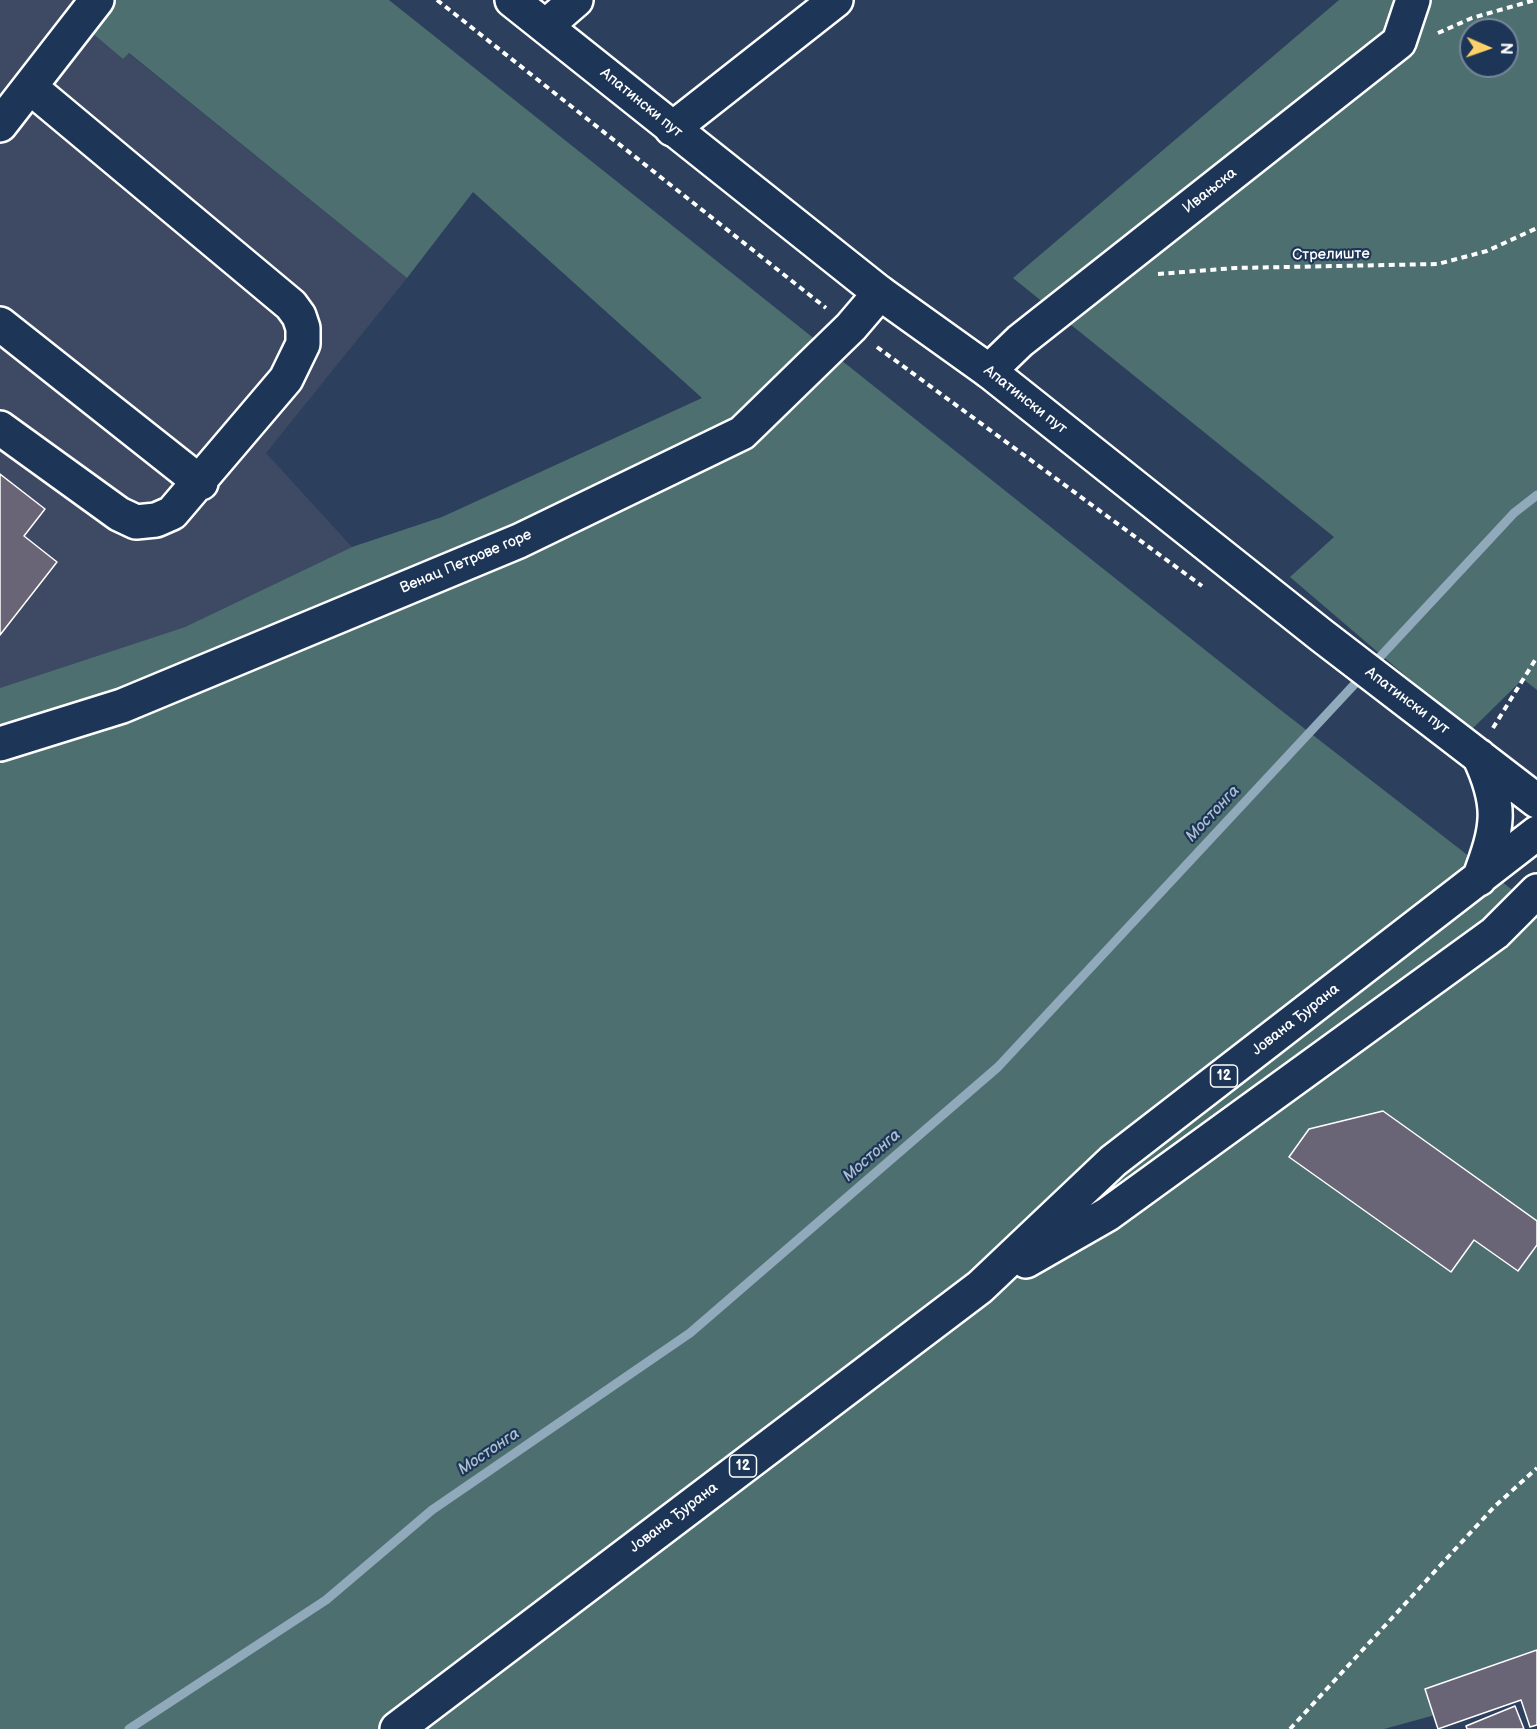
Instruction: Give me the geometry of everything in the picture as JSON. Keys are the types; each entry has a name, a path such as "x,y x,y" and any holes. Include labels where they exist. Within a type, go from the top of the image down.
{"main road":[{"path":"0,125 97,0"},
{"name":"Апатински пут","path":"512,0 880,293 989,371 1321,635 1537,801"},
{"path":"546,26 576,0"},
{"path":"672,129 836,0"},
{"path":"1399,42 1413,0"},
{"name":"Ивањска","path":"989,371 1020,341 1399,42"},
{"path":"0,428 119,514 136,522 156,520 172,513 201,483 286,380 303,344 303,328 299,316 291,305 30,87"},
{"name":"Венац Петрове горе","path":"0,744 122,706 519,541 742,433 851,327 880,293"},
{"path":"0,324 201,483"},
{"path":"1471,750 1492,783 1496,805 1496,821 1490,850 1479,879"},
{"name":"Јована Ђурана","path":"396,1729 980,1287 1113,1161 1537,833"},
{"path":"1495,933 1537,891"},
{"name":"12","path":"1495,933 1537,918"},
{"name":"Јована Ђурана","path":"980,1287 1108,1214 1495,933"}],"path":[{"path":"1399,42 1434,34 1472,18 1535,0"},
{"name":"Стрелиште","path":"1120,262 1139,271 1156,274 1235,268 1438,264 1487,251 1537,228"},
{"path":"1471,750 1497,720 1537,657"},
{"path":"1290,1729 1494,1507 1537,1468"}],"shaded area":[{"path":"0,0 74,0 103,22 93,34 123,59 128,53 407,278 266,453 352,547 185,627 0,688"}],"green space":[{"path":"74,0 389,0 1278,708 1537,909 1537,1687 1384,1729 0,1729 0,688 185,627 352,547 442,517 702,398 473,192 407,278 129,53 123,59 92,33 102,22"},
{"path":"1339,0 1537,0 1537,690 1523,679 1470,731 1290,577 1334,537 1013,278"}],"building":[{"path":"0,474 45,509 24,536 57,562 0,635"},
{"path":"1383,1111 1537,1221 1537,1245 1518,1271 1474,1240 1451,1272 1289,1157 1309,1129"},
{"path":"1537,1650 1537,1725 1530,1727 1521,1700 1438,1729 1425,1689"},
{"path":"1515,1706 1524,1729 1467,1729 1466,1726"}],"waterway":[{"name":"Мостонга","path":"129,1729 326,1600 432,1510 690,1333 998,1067 1514,513 1537,495"}]}
